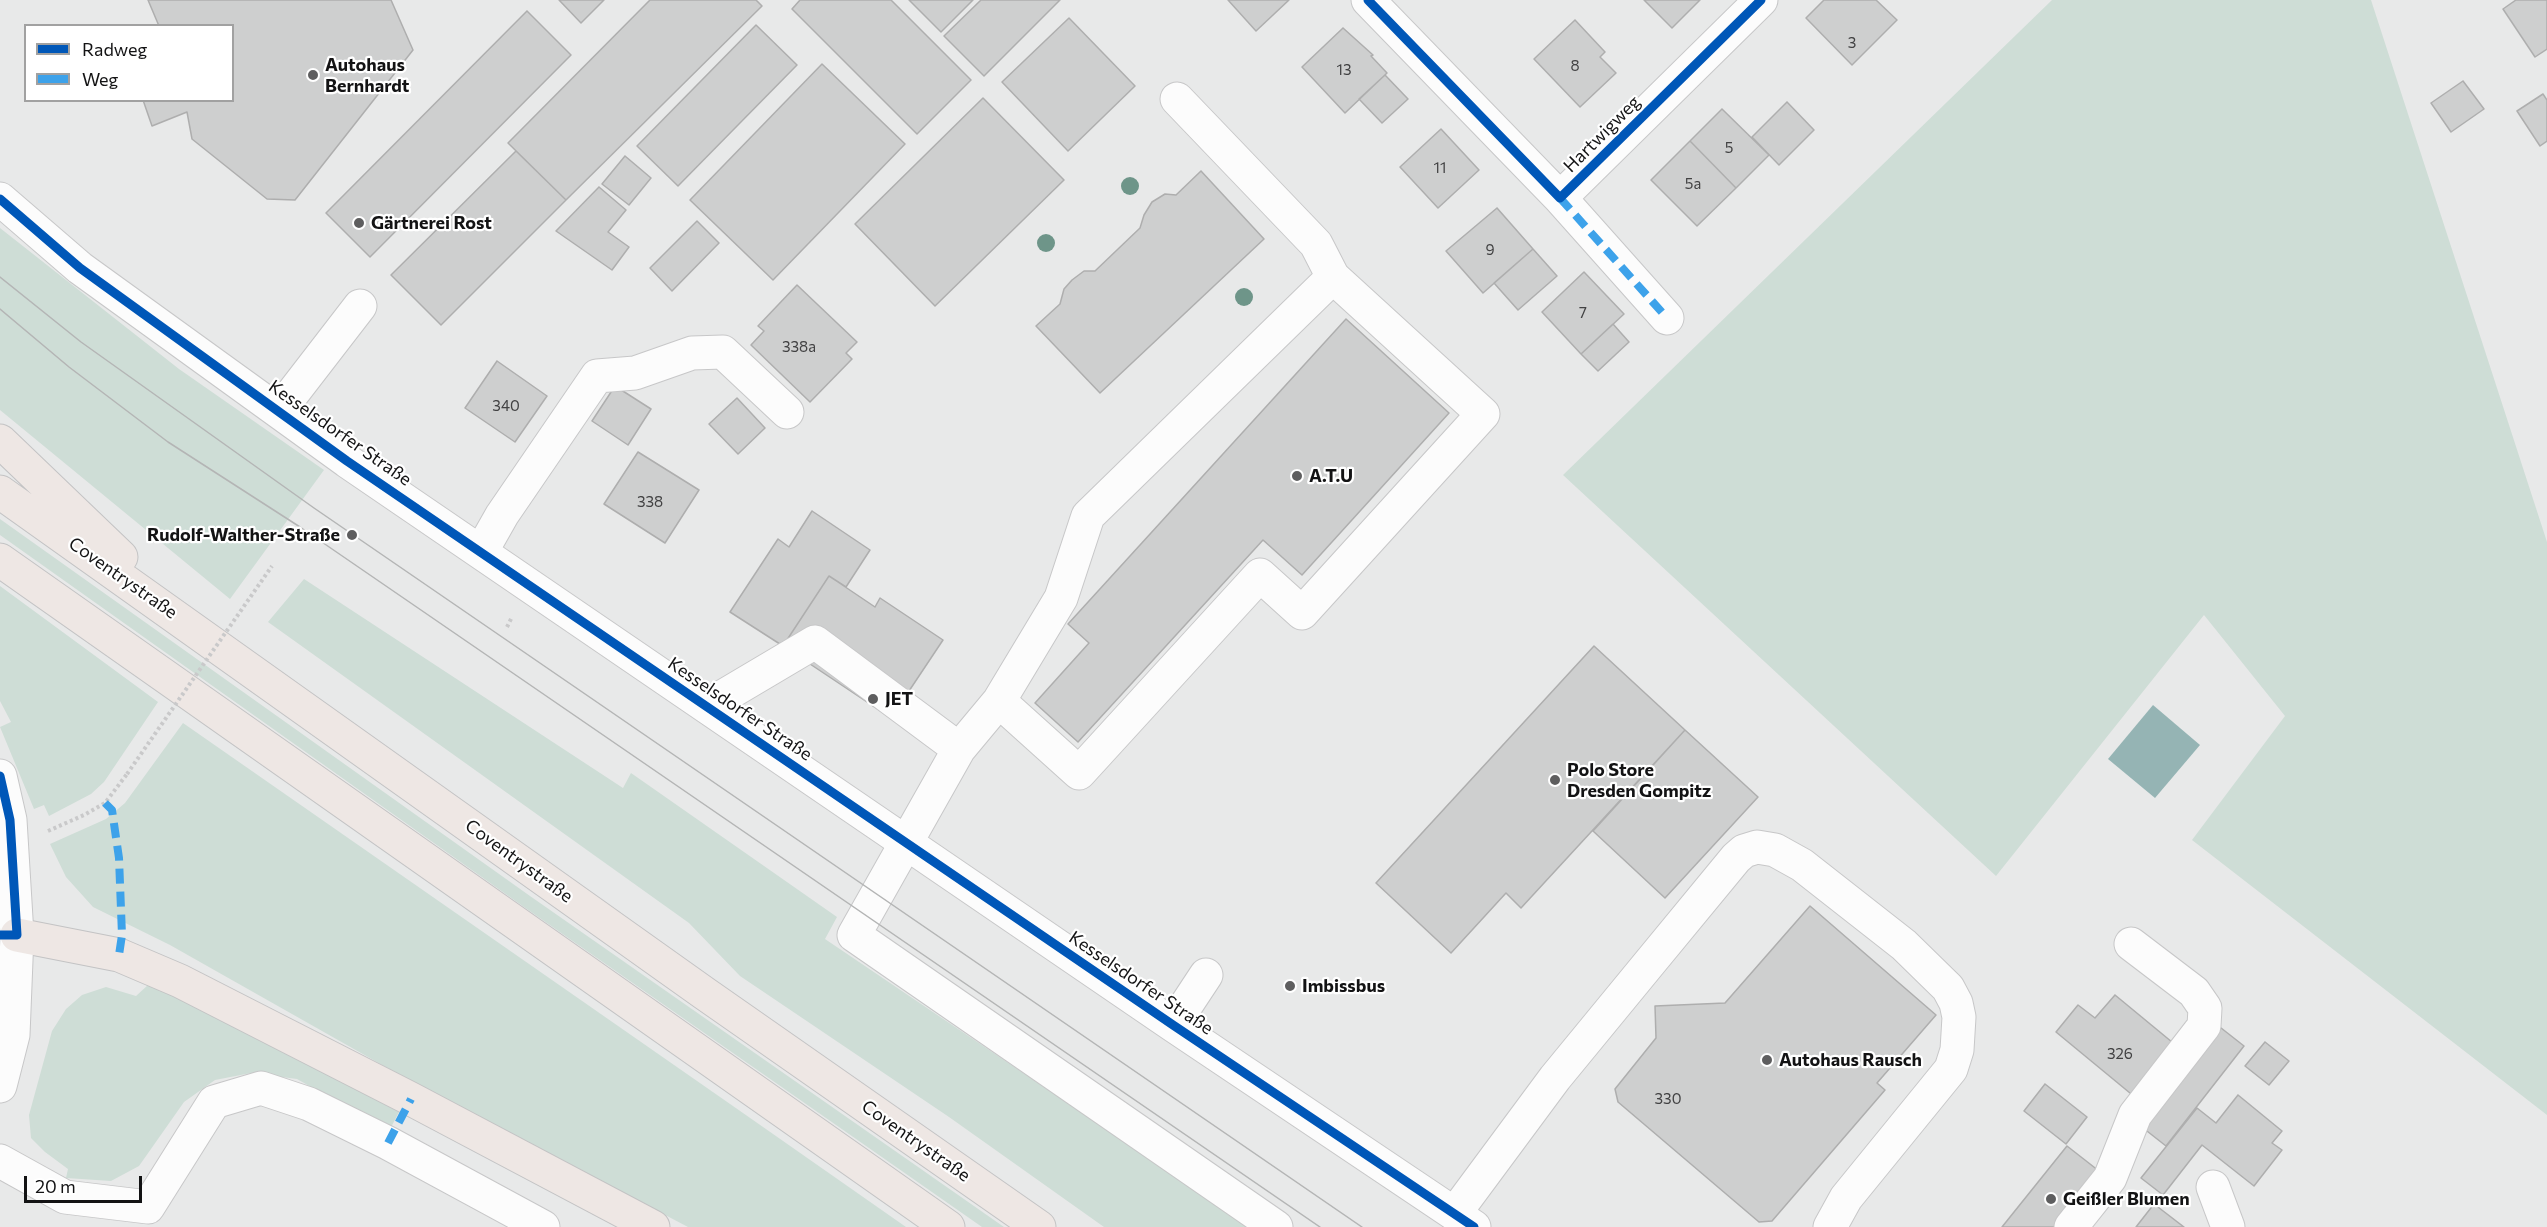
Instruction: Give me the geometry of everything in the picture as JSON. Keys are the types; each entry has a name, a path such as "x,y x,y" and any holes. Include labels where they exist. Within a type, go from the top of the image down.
{"highway":[{"path":"0,441 201,633"},
{"name":"Coventrystraße","path":"0,492 714,1000 1040,1227"},
{"path":"0,560 948,1227"},
{"path":"9,935 119,955 180,981 411,1099 653,1227"}],"street":[{"name":"Hartwigweg","path":"1368,0 1560,198 1667,318"},
{"name":"Hartwigweg","path":"1560,198 1761,0"},
{"path":"999,701 1079,773 1260,575 1302,613 1483,414 1333,277 1316,244 1177,99"},
{"name":"Kesselsdorfer Straße","path":"0,200 80,268 481,552 1173,1025 1465,1220"},
{"path":"1276,1227 854,936 959,749 999,701 1061,598 1088,516 1333,277"},
{"path":"279,411 360,306"},
{"path":"481,552 502,515 597,376 634,373 692,353 723,352 787,412"},
{"path":"707,706 815,642 959,749"},
{"path":"0,776 12,836 9,935 13,1035 0,1086"},
{"path":"1465,1220 1555,1078 1736,858 1744,851 1757,847 1775,850 1802,865 1904,945 1948,988 1956,1003 1959,1017 1957,1050 1951,1069 1846,1198 1830,1227"},
{"path":"2071,1227 2110,1178 2135,1114 2204,1026 2205,1008 2194,992 2131,944"},
{"path":"1173,1025 1206,975"},
{"path":"0,1161 65,1197 148,1207 214,1102 261,1089 309,1104 388,1143 543,1227"},
{"path":"2213,1187 2228,1227"}],"path":[{"path":"12,836 40,834 105,803 272,566"}],"shaded area":[{"path":"2052,0 2371,0 2547,542 2547,1115 2192,840 2285,716 2204,615 1996,876 1563,475"},
{"path":"0,228 179,369 324,470 230,599 0,410"},
{"path":"0,519 530,896 1004,1227 982,1227 524,907 0,535"},
{"path":"304,579 623,788 631,773 837,917 825,939 1251,1227 1104,1227 949,1117 740,976 689,923 268,622"},
{"path":"0,586 158,702 104,782 91,794 49,816 44,805 34,809 0,727 11,722 0,701"},
{"path":"183,723 906,1227 688,1227 414,1083 170,945 93,907 66,877 50,844 106,819 125,803"},
{"path":"148,985 185,998 399,1112 389,1131 297,1079 251,1073 215,1080 184,1102 139,1166 111,1181 66,1178 68,1169 31,1138 29,1115 52,1031 66,1009 82,995 106,987 136,996"}],"water":[{"path":"2153,705 2200,745 2155,798 2108,759"}],"building":[{"name":"Autohaus Bernhardt","path":"148,0 391,0 413,50 295,200 267,199 192,139 187,112 152,126 144,102 234,102 234,24 158,24"},
{"path":"559,0 604,0 581,23"},
{"path":"650,0 756,0 762,6 566,200 508,143"},
{"path":"800,0 891,0 971,80 917,134 792,9"},
{"path":"909,0 973,0 941,32"},
{"path":"981,0 1060,0 984,76 944,36"},
{"path":"1228,0 1289,0 1256,31"},
{"path":"1644,0 1700,0 1672,28"},
{"path":"1824,0 1876,0 1897,20 1852,65 1806,18"},
{"path":"2516,0 2547,0 2547,49 2535,57 2503,9"},
{"path":"527,11 571,55 370,257 326,213"},
{"path":"1069,18 1135,86 1068,151 1002,82"},
{"path":"1575,20 1605,52 1600,57 1616,73 1580,107 1534,59"},
{"path":"756,25 797,65 678,186 637,146"},
{"path":"1343,28 1373,55 1371,56 1387,73 1345,113 1302,67"},
{"path":"822,64 905,144 773,280 690,200"},
{"path":"1385,75 1408,99 1382,123 1359,99"},
{"path":"2463,81 2484,109 2451,132 2431,103"},
{"path":"2543,94 2547,100 2547,141 2540,146 2517,111"},
{"path":"983,98 1064,180 935,306 855,224"},
{"path":"1787,102 1814,130 1779,165 1752,137"},
{"path":"1722,109 1769,155 1736,188 1690,141"},
{"path":"1441,129 1479,170 1438,208 1400,167"},
{"path":"1690,141 1736,188 1697,226 1651,180"},
{"path":"516,151 566,200 441,325 391,275"},
{"path":"625,156 651,178 629,205 602,184"},
{"path":"1201,171 1264,239 1100,393 1036,326 1060,304 1064,289 1072,280 1084,271 1095,271 1140,228 1144,215 1152,202 1165,194 1176,195"},
{"path":"599,187 626,210 608,232 629,247 612,270 556,231"},
{"path":"1497,208 1533,249 1483,293 1446,251"},
{"path":"697,221 719,243 672,291 650,268"},
{"path":"1533,249 1557,276 1518,310 1494,283"},
{"path":"1584,272 1624,314 1581,354 1542,312"},
{"path":"797,285 857,342 846,353 852,359 810,402 751,345 764,331 758,326"},
{"name":"A.T.U","path":"1346,319 1449,413 1302,575 1263,540 1078,742 1035,703 1089,643 1068,624"},
{"path":"1613,324 1629,342 1598,371 1581,354"},
{"path":"497,361 547,396 515,442 465,408"},
{"path":"615,386 651,409 628,445 592,421"},
{"path":"737,398 765,428 738,454 709,424"},
{"path":"638,452 699,490 665,543 604,504"},
{"path":"812,511 870,550 846,587 829,576 783,646 730,612 778,539 789,547"},
{"path":"829,576 875,607 880,598 943,640 891,718 783,646"},
{"name":"Polo Store Dresden Gompitz","path":"1594,646 1685,730 1521,908 1506,893 1451,953 1376,883"},
{"path":"1685,730 1758,797 1665,898 1593,831"},
{"name":"Autohaus Rausch","path":"1810,906 1936,1015 1877,1083 1885,1090 1772,1221 1759,1222 1618,1102 1615,1089 1656,1038 1655,1006 1725,1003"},
{"path":"2115,995 2178,1047 2136,1098 2056,1032 2078,1005 2095,1018"},
{"path":"2216,1024 2244,1046 2166,1146 2138,1124"},
{"path":"2265,1042 2289,1061 2269,1085 2245,1066"},
{"path":"2045,1084 2087,1117 2066,1144 2024,1111"},
{"path":"2238,1095 2282,1131 2272,1143 2282,1150 2254,1186 2202,1145 2163,1195 2141,1178 2197,1108 2216,1123"},
{"name":"Geißler Blumen","path":"2067,1146 2099,1171 2055,1227 2002,1227"},
{"path":"2154,1204 2184,1227 2136,1227"}],"tram line":[{"path":"0,277 81,342 314,508 1362,1227"},
{"path":"0,309 69,367 168,442 300,527 1320,1227"}],"marked path":[{"path":"1560,198 1667,318"},
{"path":"105,803 112,810 119,858 122,935 119,955"},
{"path":"388,1143 411,1099"}],"cycle path":[{"path":"1368,0 1560,198 1761,0"},
{"path":"0,199 80,268 347,461 1173,1025 1474,1227"},
{"path":"0,776 10,820 17,935 0,935"}],"place":[{"name":"Autohaus Bernhardt","path":"313,75"},
{"name":"Gärtnerei Rost","path":"359,223"},
{"name":"A.T.U","path":"1297,476"},
{"name":"Rudolf-Walther-Straße","path":"352,535"},
{"name":"JET","path":"873,699"},
{"name":"Polo Store Dresden Gompitz","path":"1555,780"},
{"name":"Imbissbus","path":"1290,986"},
{"name":"Autohaus Rausch","path":"1767,1060"},
{"name":"Geißler Blumen","path":"2051,1199"}]}
